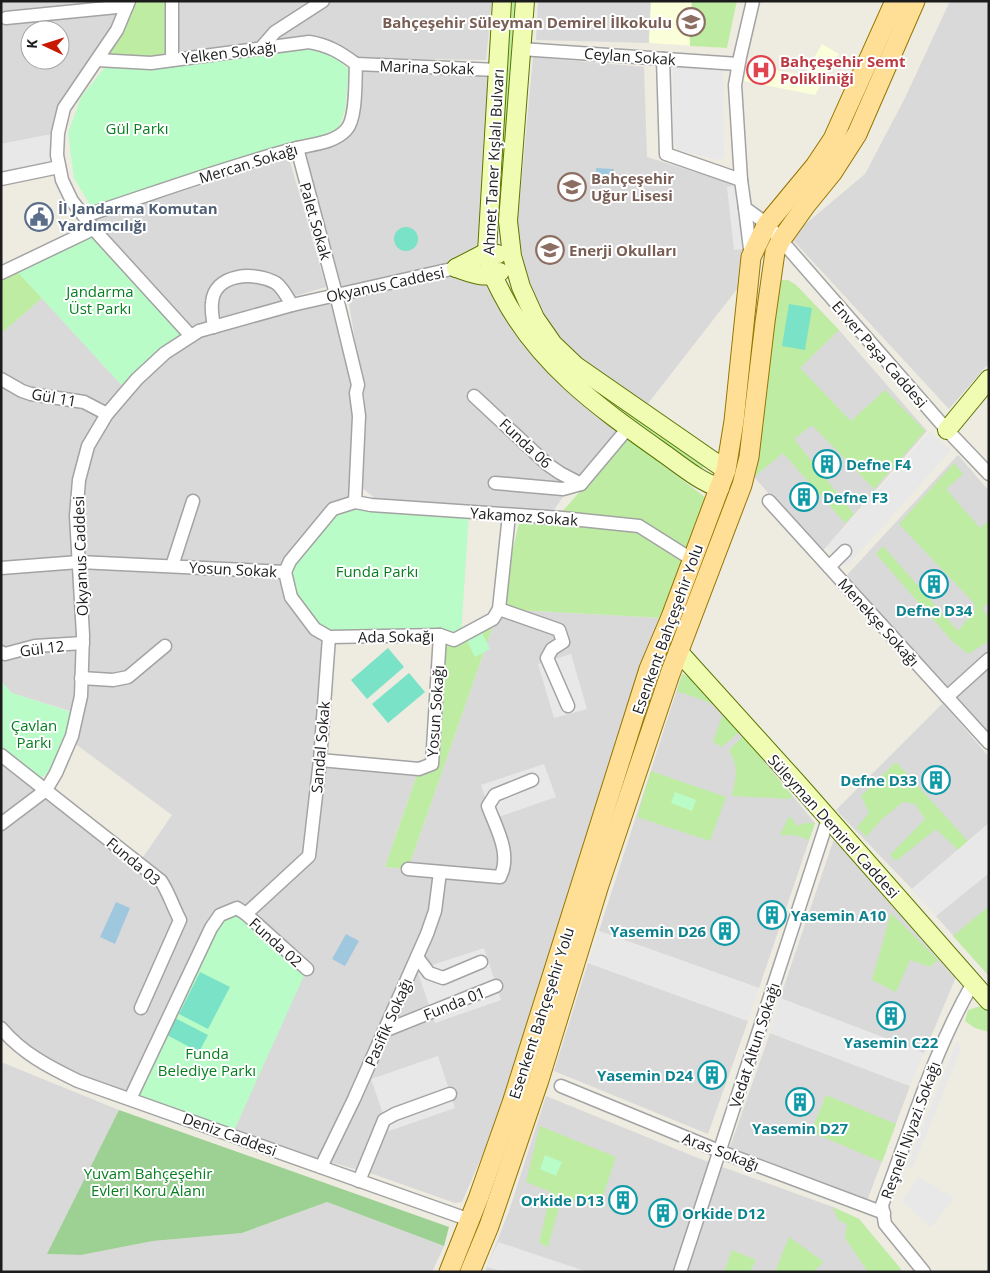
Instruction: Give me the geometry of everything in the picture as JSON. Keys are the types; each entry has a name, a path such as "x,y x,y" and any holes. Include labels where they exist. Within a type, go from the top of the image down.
{"main road":[{"name":"Ahmet Taner Kışlalı Bulvarı","path":"502,1 487,252 492,276 510,310 531,342 554,367 628,428 702,480 720,488"},
{"name":"Ahmet Taner Kışlalı Bulvarı","path":"525,1 508,221 513,260 521,287 534,318 553,344 576,366 726,470"},
{"name":"Esenkent Bahçeşehir Yolu","path":"470,1272 489,1226 539,1080 600,885 678,651 742,486 749,457 776,252 774,232 833,139 895,1"},
{"name":"Esenkent Bahçeşehir Yolu","path":"449,1272 470,1220 512,1103 653,660 726,470 746,323 751,257 774,232 806,205 832,173 857,134 915,1"},
{"path":"456,268 487,252 513,260"},
{"path":"456,268 478,276 492,276 513,260"},
{"path":"947,430 989,380"},
{"path":"726,470 742,486"},
{"path":"720,488 742,486"},
{"path":"653,660 668,651 678,651 670,636 668,624"},
{"name":"Süleyman Demirel Caddesi","path":"678,651 989,1000"},
{"path":"470,1220 489,1226"}],"street":[{"path":"172,1 172,60"},
{"path":"261,48 275,32 323,1"},
{"path":"751,257 741,180 734,85 753,1"},
{"path":"6,18 128,4 117,30 64,108 58,133 57,156 59,168 62,180 72,201 94,229 191,336"},
{"name":"Yelken Sokağı","path":"97,60 151,63 309,42 324,44 344,54 356,64"},
{"name":"Ceylan Sokak","path":"521,49 738,64"},
{"path":"663,59 666,154 741,180"},
{"name":"Marina Sokak","path":"356,64 498,70"},
{"name":"Mercan Sokağı","path":"84,216 209,173 335,139 347,130 352,118 356,64"},
{"name":"Palet Sokak","path":"296,148 336,294"},
{"path":"1,179 59,168"},
{"name":"Enver Paşa Caddesi","path":"745,208 774,232 947,430 989,474"},
{"path":"1,273 94,229"},
{"name":"Okyanus Caddesi","path":"1,824 46,790 72,736 81,696 83,643 76,516 78,480 88,446 108,414 137,379 165,354 199,331 336,294 456,268"},
{"path":"214,327 212,302 218,288 235,276 259,276 278,283 292,305"},
{"path":"336,294 358,384 356,393 359,416 355,502"},
{"name":"Gül 11","path":"1,378 22,391 84,402 108,414"},
{"name":"Funda 06","path":"474,396 547,464 581,484"},
{"path":"581,484 628,428"},
{"name":"Funda 06","path":"495,483 563,489 581,484"},
{"path":"172,566 193,501"},
{"name":"Menekşe Sokağı","path":"769,501 989,743"},
{"name":"Yakamoz Sokak","path":"355,502 371,505 562,518 638,526 685,555"},
{"name":"Yosun Sokak","path":"1,568 79,562 285,572 290,561 333,509 355,502"},
{"path":"509,515 499,609 559,630 563,642 552,649 547,658 568,706"},
{"path":"829,567 845,551"},
{"path":"285,572 291,597 315,629 329,637"},
{"name":"Ada Sokağı","path":"329,637 440,635 454,640 492,618 499,609"},
{"name":"Yosun Sokağı","path":"320,760 419,769 432,764 440,635"},
{"name":"Sandal Sokak","path":"246,914 309,856 320,760 329,637"},
{"name":"Gül 12","path":"1,652 5,654 35,646 83,643"},
{"path":"81,678 113,680 128,677 165,646"},
{"path":"947,697 989,659"},
{"name":"Funda 03","path":"1,755 161,881 168,890 172,905 180,920 141,1008"},
{"path":"408,869 500,877 504,870 505,852 488,806 495,795 532,780"},
{"name":"Vedat Altun Sokağı","path":"680,1272 828,819"},
{"name":"Pasifik Sokağı","path":"321,1167 354,1099 427,934 435,912 440,872"},
{"path":"130,1099 211,928 220,915 237,908 246,914"},
{"name":"Funda 02","path":"246,914 307,970"},
{"name":"Funda 01","path":"417,957 429,973 443,978 482,962"},
{"name":"Reşneli Niyazi Sokağı","path":"924,1272 885,1224 882,1205 936,1060 953,1020 973,983"},
{"name":"Funda 01","path":"384,1031 496,986"},
{"name":"Deniz Caddesi","path":"2,1032 24,1052 46,1066 78,1081 470,1220"},
{"name":"Aras Sokağı","path":"561,1086 720,1151 884,1213"},
{"path":"359,1181 384,1120 395,1114 450,1094"}],"shaded area":[{"path":"1,1 129,1 85,78 58,133 1,144"},
{"path":"179,1 492,1 486,60 359,58 328,40 311,37 179,53"},
{"path":"538,1 651,1 649,43 536,40"},
{"name":"Bahçeşehir Süleyman Demirel İlkokulu","path":"651,1 737,1 727,48 649,43"},
{"path":"950,1 989,1 989,363 949,409 790,237 865,174 905,98"},
{"name":"Bahçeşehir Semt Polikliniği","path":"822,44 839,54 815,95 744,81 747,65 804,75"},
{"path":"533,57 644,67 647,157 736,185 744,249 741,284 646,406 586,364 563,342 545,316 531,285 517,228"},
{"path":"673,67 723,67 724,157 719,160 678,150 673,139"},
{"path":"362,69 489,75 481,249 450,266 342,287 304,153 339,143 352,131 359,118"},
{"path":"58,133 59,167 1,179 1,144"},
{"path":"289,158 326,287 192,326 94,219"},
{"path":"736,185 744,249 734,250 727,187"},
{"path":"453,275 487,285 501,312 521,343 544,368 574,395 618,429 571,485 552,513 375,498 361,487 365,400 348,298"},
{"path":"788,280 796,285 839,330 927,431 821,553 754,477 765,381"},
{"path":"336,294 358,385 355,502 329,637 320,760 419,769 385,867 408,869 499,609 662,618 615,745 544,978 488,1142 462,1202 455,1203 373,1174 232,1135 78,1081 1,1028 1,755 139,863 172,815 70,740 77,713 11,693 1,681 1,330 3,332 42,298 127,391 199,331"},
{"path":"930,432 951,450 847,566 826,548"},
{"path":"958,455 989,491 989,649 946,689 847,575"},
{"path":"571,654 587,709 554,718 538,664"},
{"path":"989,665 989,733 954,698"},
{"path":"682,674 687,676 743,736 815,823 759,988 599,931"},
{"path":"943,703 989,757 989,823 912,889 836,810"},
{"path":"544,764 556,797 493,819 481,785"},
{"path":"989,823 989,873 936,916 912,889"},
{"path":"835,836 956,977 924,1053 780,998"},
{"path":"989,873 989,976 936,916"},
{"path":"599,931 759,988 748,1021 588,963"},
{"path":"484,948 501,1000 435,1023 417,970"},
{"path":"588,963 748,1021 708,1134 554,1071"},
{"path":"780,998 924,1053 910,1086 770,1033"},
{"path":"770,1033 910,1086 867,1201 730,1147"},
{"path":"957,1041 961,1049 912,1169 907,1166"},
{"path":"438,1056 455,1108 389,1131 371,1079"},
{"path":"1,1062 119,1110 48,1254 81,1255 153,1241 242,1233 327,1202 444,1246 432,1272 1,1272"},
{"path":"546,1096 703,1160 833,1207 859,1219 903,1272 485,1272 510,1208"},
{"path":"918,1177 954,1198 931,1227 902,1201"},
{"path":"498,1242 588,1272 503,1272 487,1267"}],"green space":[{"path":"129,1 172,1 172,60 97,60"},
{"path":"510,1 515,1 500,218 496,217"},
{"path":"692,1 737,1 727,48 690,46 689,25"},
{"name":"Gül Parkı","path":"316,47 336,57 349,70 345,110 339,128 309,141 253,154 180,177 100,207 90,205 74,178 68,133 81,97 106,66 184,65"},
{"path":"406,227 415,230 418,239 415,248 406,251 397,248 394,239 397,230"},
{"name":"Jandarma Üst Parkı","path":"93,229 191,336 127,391 13,267"},
{"path":"13,267 42,298 3,332 1,330 1,273"},
{"path":"778,280 788,280 796,285 839,330 800,368 851,421 885,390 925,431 874,489 812,425 794,439 854,514 845,523 783,453 754,477"},
{"path":"519,299 572,368 704,466 701,470 569,371 514,303"},
{"path":"789,304 812,308 805,350 782,346"},
{"path":"627,438 706,498 688,549 639,519 562,512"},
{"path":"954,463 963,474 946,489 980,528 989,520 989,602 982,608 989,618 989,641 968,654 952,641 876,554 883,546 958,631 975,610 974,603 899,524"},
{"name":"Funda Parkı","path":"348,503 469,512 461,636 329,637 291,597 290,561 333,509"},
{"path":"519,523 557,524 640,533 683,562 662,618 499,609"},
{"path":"499,609 408,869 385,867 419,769 432,764 440,635 454,640"},
{"path":"482,633 490,649 475,657 467,641"},
{"path":"388,648 404,667 367,699 351,680"},
{"path":"409,673 425,692 388,723 372,704"},
{"path":"682,674 687,676 714,704 677,691"},
{"name":"Çavlan Parkı","path":"1,681 12,693 71,712 63,748 57,763 41,779 1,748"},
{"path":"723,714 739,732 722,747 713,742"},
{"path":"743,736 792,796 790,799 732,796 736,773 729,750"},
{"path":"896,762 968,841 958,850 936,829 896,861 890,855 925,819 915,804 903,802 881,820 866,837 857,827 869,813 861,796"},
{"path":"651,771 726,797 710,841 637,817"},
{"path":"675,792 696,800 692,811 671,803"},
{"path":"791,817 797,826 805,823 815,823 809,840 795,835 780,835 788,818"},
{"path":"989,906 989,976 953,936"},
{"name":"Funda Belediye Parkı","path":"237,908 307,969 232,1135 130,1099 211,928"},
{"path":"891,913 938,960 930,967 910,960 896,992 872,980"},
{"path":"200,972 230,987 208,1029 179,1014"},
{"path":"981,1006 989,1011 989,1032 975,1028 965,1021 968,1010"},
{"path":"175,1018 208,1035 199,1052 167,1035"},
{"path":"826,1095 896,1124 882,1162 811,1132"},
{"name":"Yuvam Bahçeşehir Evleri Koru Alanı","path":"119,1110 449,1227 444,1246 327,1202 242,1233 153,1241 81,1255 47,1254"},
{"path":"540,1126 616,1157 599,1208 562,1197 548,1247 539,1243 551,1192 526,1182"},
{"path":"545,1155 562,1162 556,1176 540,1169"},
{"path":"833,1207 859,1219 901,1269 894,1272 868,1272 845,1238 847,1224 838,1220"},
{"path":"789,1237 824,1262 813,1272 775,1272"},
{"path":"732,1250 756,1260 750,1272 724,1272"}],"water":[{"path":"596,168 614,169 613,186 596,185"},
{"path":"116,902 130,908 115,944 100,937"},
{"path":"346,934 359,941 345,966 332,959"}],"place":[{"name":"Bahçeşehir Süleyman Demirel İlkokulu","path":"691,22"},
{"name":"Bahçeşehir Semt Polikliniği","path":"761,70"},
{"name":"Bahçeşehir Uğur Lisesi","path":"572,187"},
{"name":"İl Jandarma Komutan Yardımcılığı","path":"39,217"},
{"name":"Enerji Okulları","path":"550,250"},
{"name":"Defne F4","path":"827,464"},
{"name":"Defne F3","path":"804,497"},
{"name":"Defne D34","path":"934,584"},
{"name":"Defne D33","path":"936,780"},
{"name":"Yasemin A10","path":"772,915"},
{"name":"Yasemin D26","path":"725,931"},
{"name":"Yasemin C22","path":"891,1016"},
{"name":"Yasemin D24","path":"712,1075"},
{"name":"Yasemin D27","path":"800,1102"},
{"name":"Orkide D13","path":"623,1200"},
{"name":"Orkide D12","path":"663,1213"}]}
